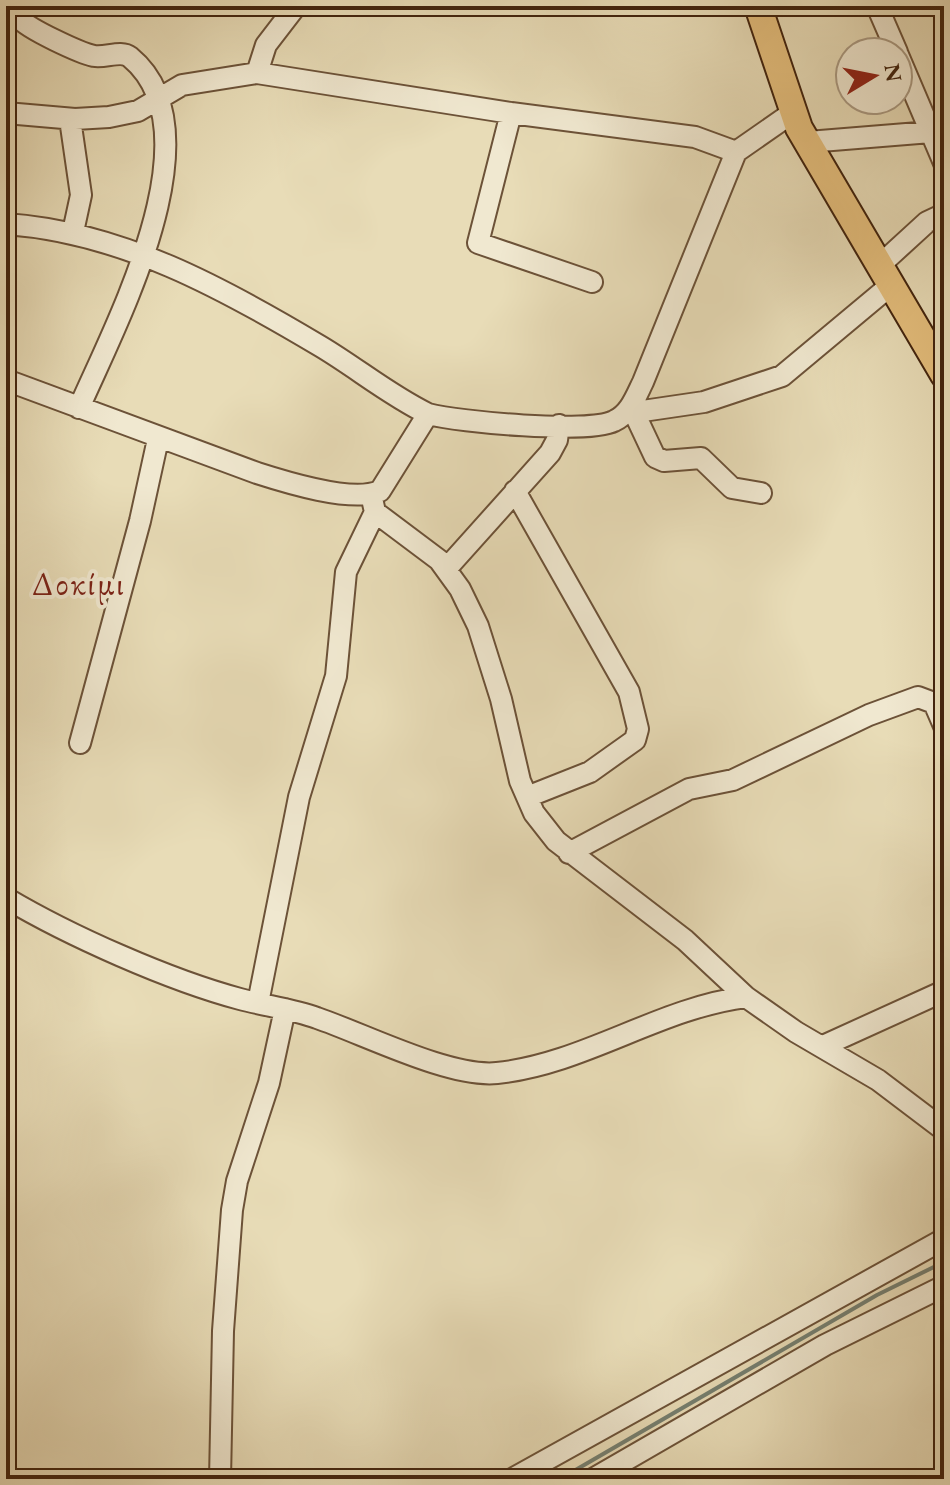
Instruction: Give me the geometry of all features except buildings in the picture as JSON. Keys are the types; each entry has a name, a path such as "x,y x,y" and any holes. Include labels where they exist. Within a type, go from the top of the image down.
{"main road":[{"path":"758,6 792,113 944,375"}],"street":[{"path":"16,6 21,19 77,51 96,56 121,54 130,57 158,98 164,122 164,152 153,231 79,408"},
{"path":"257,73 266,45 296,6"},
{"path":"877,6 890,36"},
{"path":"6,113 70,119 124,115 189,83 257,73 511,113 695,137 736,152"},
{"path":"914,93 944,163"},
{"path":"511,113 478,243 592,282"},
{"path":"761,493 732,488 701,458 664,461 655,457 633,409 736,152 792,113"},
{"path":"70,119 81,195 73,232"},
{"path":"808,142 931,132"},
{"path":"6,224 73,232 145,255 263,313 428,414 459,420 559,425 607,424 633,409 704,402 787,374 886,275 927,222 944,214"},
{"path":"6,382 158,439 297,486 373,503 447,568 470,607 501,699 520,781 545,829 569,853 685,940 746,997 878,1080 944,1130"},
{"path":"258,1003 299,797 336,676 346,572 373,503 428,414"},
{"path":"447,568 552,450 559,425"},
{"path":"80,743 140,521 158,439"},
{"path":"515,491 629,692 638,729 635,740 590,772 527,797"},
{"path":"569,853 689,789 733,780 869,715 918,697 934,703 944,726"},
{"path":"6,898 138,963 285,1009 454,1068 492,1074 555,1058 713,1001 746,997"},
{"path":"823,1046 944,991"},
{"path":"220,1479 223,1331 232,1210 237,1181 269,1083 285,1009"},
{"path":"512,1479 944,1239"},
{"path":"593,1479 825,1345 944,1286"}],"waterway":[{"path":"560,1479 877,1295 944,1262"}],"district":[{"name":"Δοκίμι","path":"79,584"}]}
